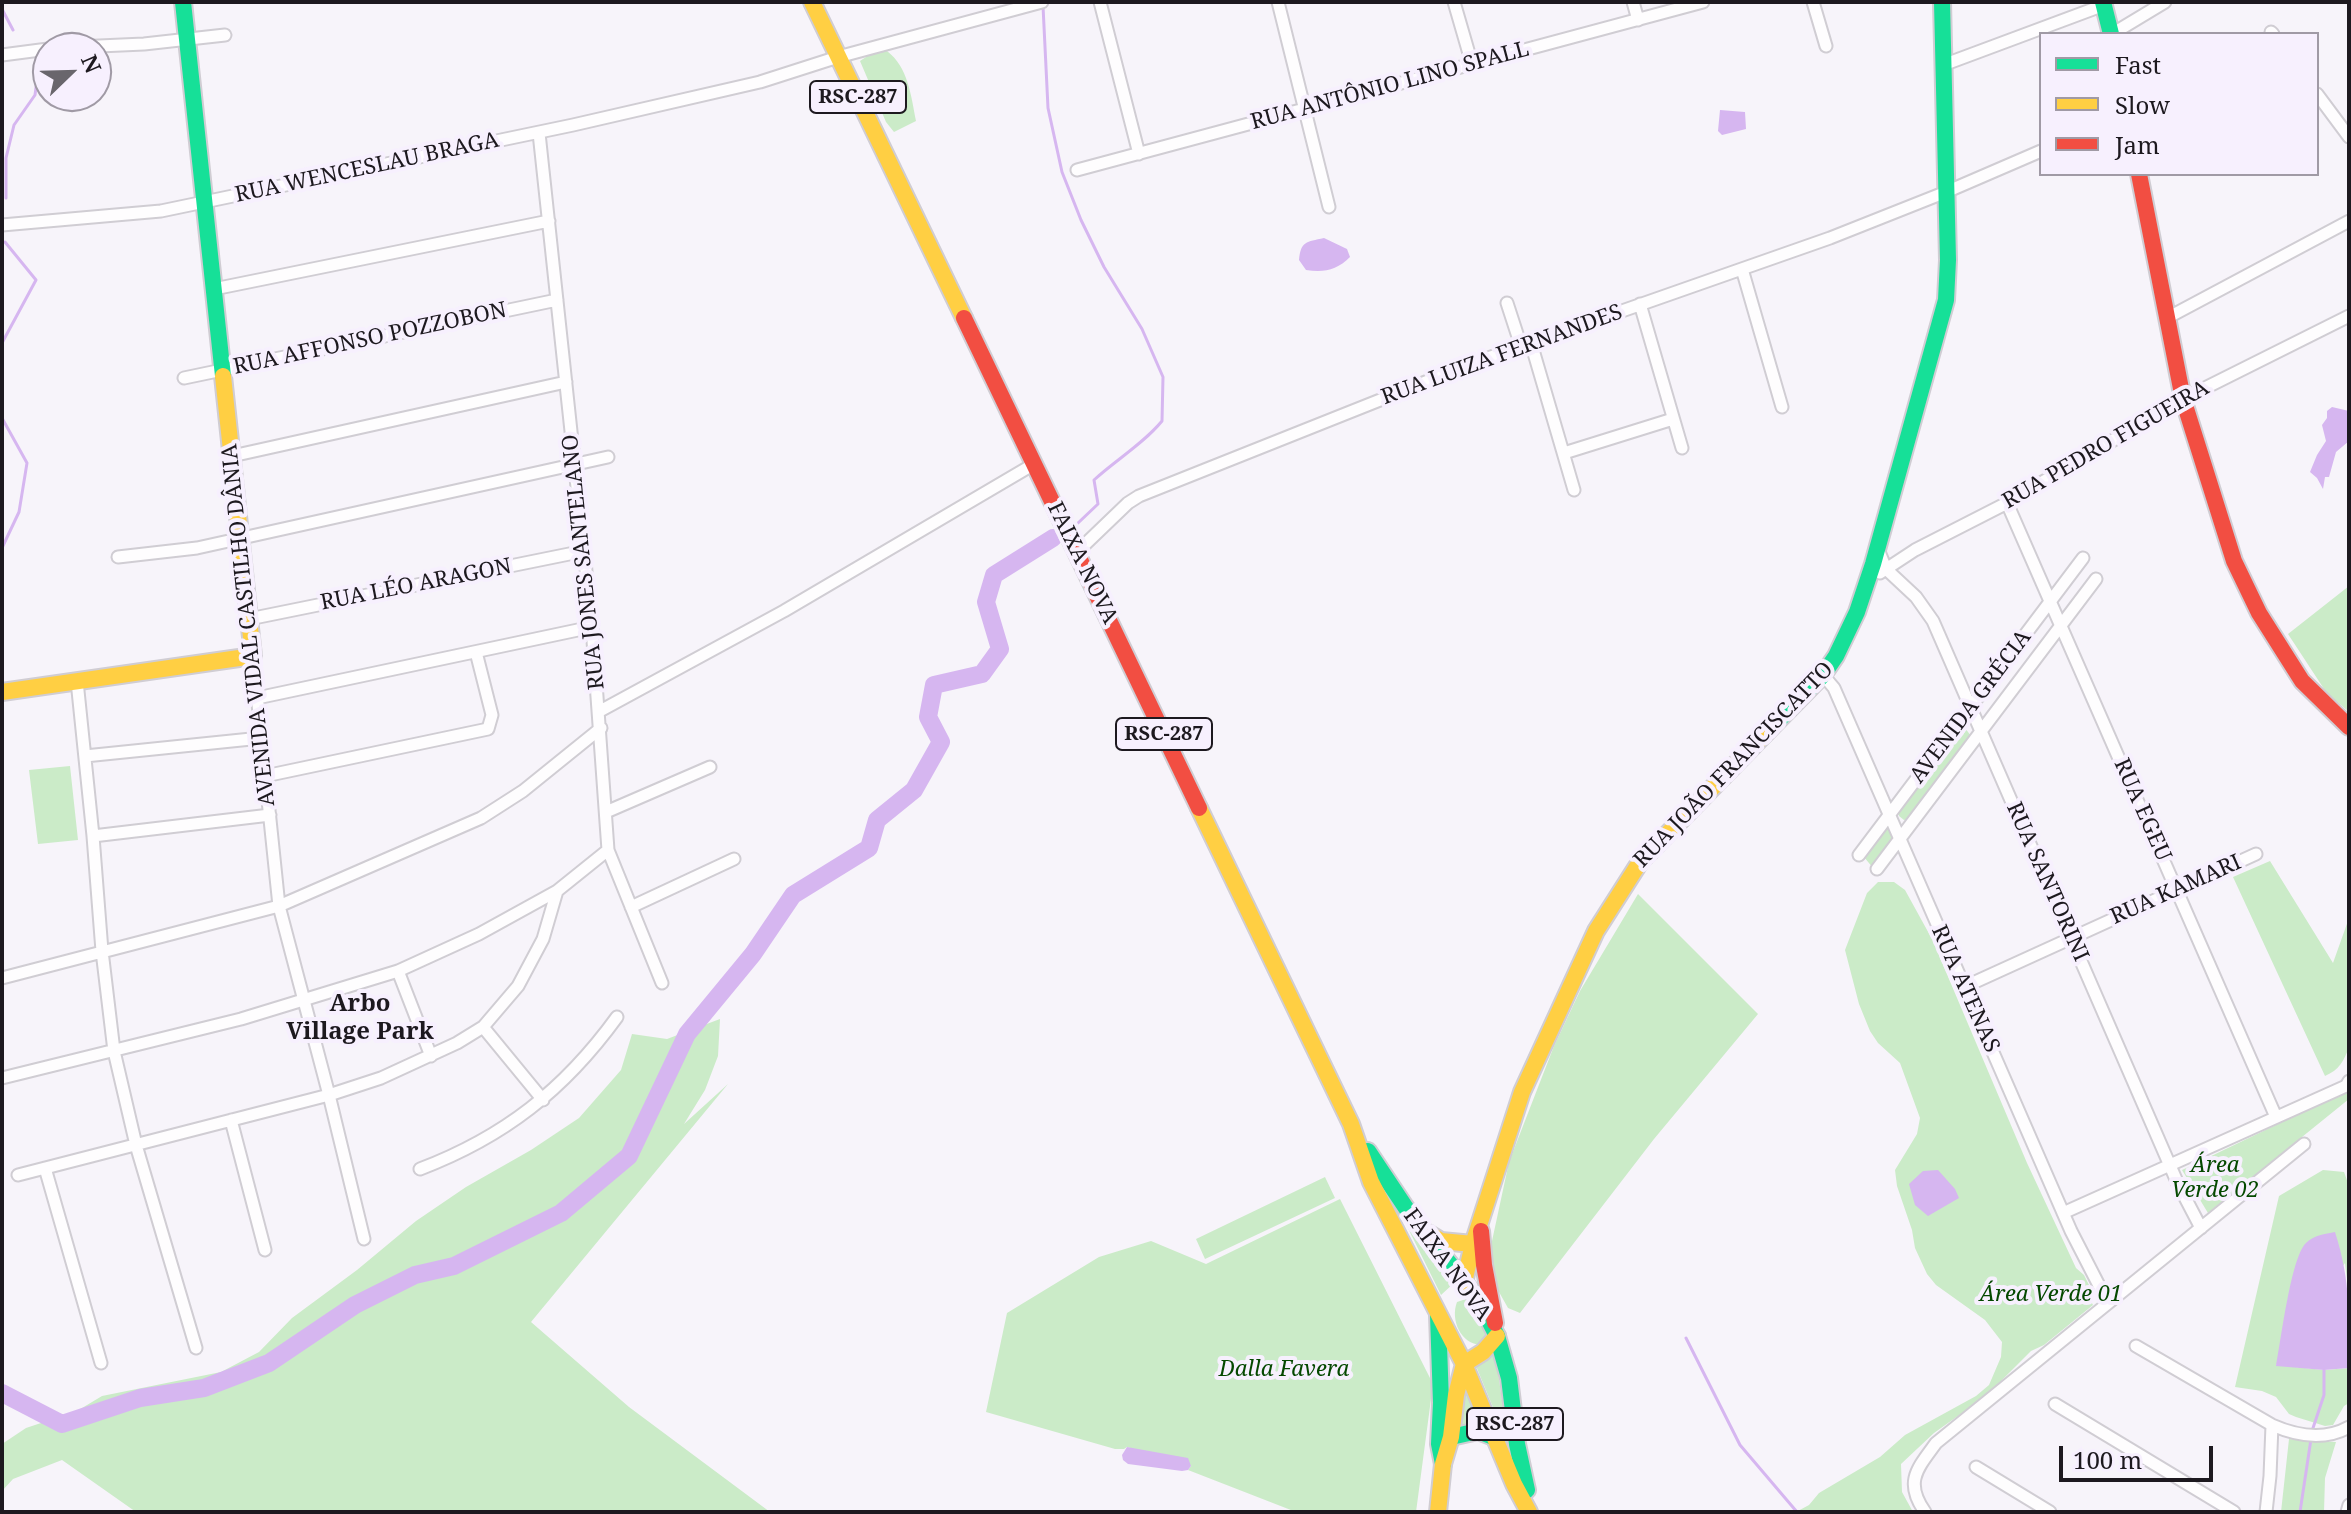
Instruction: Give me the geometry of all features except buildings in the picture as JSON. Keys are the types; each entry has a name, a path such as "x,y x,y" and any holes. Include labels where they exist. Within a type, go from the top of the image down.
{"main road":[{"name":"AVENIDA VIDAL CASTILHO DÂNIA","path":"183,2 253,656"},
{"name":"FAIXA NOVA","path":"812,2 1351,1124 1371,1182 1464,1364 1514,1484 1531,1512"},
{"name":"RUA JOÃO FRANCISCATTO","path":"1438,1313 1455,1290 1481,1225 1522,1092 1596,931 1640,862 1823,675 1836,658 1867,580 1946,300 1948,260 1942,2"},
{"path":"2103,3 2111,32"},
{"path":"2139,176 2183,399 2234,561 2259,613 2302,681 2349,727"},
{"path":"2,692 253,656"},
{"name":"FAIXA NOVA","path":"1351,1124 1422,1229 1455,1290 1479,1301 1497,1336 1509,1378 1517,1444 1531,1512"},
{"name":"RUA JOÃO FRANCISCATTO","path":"1481,1225 1484,1265 1497,1336"},
{"path":"1422,1229 1441,1241 1473,1244"},
{"path":"1438,1313 1439,1444 1443,1464"},
{"path":"1438,1512 1443,1464 1464,1364 1483,1352 1497,1336"},
{"path":"1451,1437 1478,1431 1496,1438"}],"street":[{"name":"RUA WENCESLAU BRAGA","path":"2,225 161,211 539,133 760,82 838,57 1042,2"},
{"path":"1100,2 1139,154"},
{"path":"1278,2 1329,207"},
{"path":"1454,2 1472,64"},
{"path":"1633,2 1638,20"},
{"name":"RUA ANTÔNIO LINO SPALL","path":"1077,170 1703,2"},
{"path":"1813,2 1826,46"},
{"path":"2115,32 2165,2"},
{"path":"1943,65 2103,3"},
{"path":"112,45 225,35"},
{"path":"2,55 32,51"},
{"path":"2319,97 2349,137"},
{"name":"RUA JONES SANTELANO","path":"539,133 592,627 608,850 662,983"},
{"name":"RUA LUIZA FERNANDES","path":"1077,552 1139,496 1468,365 1830,238 2039,152"},
{"path":"214,289 549,221"},
{"path":"2167,318 2349,221"},
{"path":"1742,269 1782,407"},
{"name":"RUA AFFONSO POZZOBON","path":"184,378 557,300"},
{"path":"1507,303 1526,344 1574,490"},
{"path":"1640,304 1682,448"},
{"name":"RUA PEDRO FIGUEIRA","path":"1867,580 1915,550 2007,503 2183,399 2349,316"},
{"path":"232,456 566,382"},
{"path":"1564,453 1673,419"},
{"path":"118,557 197,548 608,457"},
{"path":"600,711 784,611 1034,464"},
{"name":"RUA EGEU","path":"2007,503 2276,1117"},
{"name":"RUA SANTORINI","path":"1877,548 1886,569 1926,609 2170,1165 2201,1228"},
{"name":"RUA LÉO ARAGON","path":"249,619 584,551"},
{"name":"AVENIDA GRÉCIA","path":"1859,855 2083,558"},
{"name":"AVENIDA GRÉCIA","path":"1877,869 2096,579"},
{"path":"257,698 592,627"},
{"path":"265,776 488,729 492,715 476,652"},
{"name":"AVENIDA VIDAL CASTILHO DÂNIA","path":"253,656 279,906 364,1239"},
{"name":"RUA ATENAS","path":"1823,675 1834,688 2063,1213 2108,1303"},
{"path":"77,681 114,1051 136,1145 196,1348"},
{"path":"2,978 279,906 481,818 523,791 601,728"},
{"path":"85,756 261,738"},
{"path":"606,812 710,767"},
{"path":"93,836 270,815"},
{"path":"2,1078 304,1001 398,971 479,934 557,891 608,850"},
{"name":"RUA KAMARI","path":"1964,987 2256,854"},
{"path":"631,907 734,859"},
{"path":"18,1175 329,1095 381,1078 431,1056 483,1027 508,1001 528,971 543,939 557,891"},
{"path":"398,971 431,1056"},
{"path":"420,1169 490,1137 543,1100 587,1056 617,1017"},
{"path":"483,1027 543,1100"},
{"path":"2063,1213 2346,1086 2349,1081"},
{"path":"231,1120 265,1250"},
{"path":"1925,1512 1914,1491 1916,1469 1936,1443 2304,1144"},
{"path":"45,1168 101,1363"},
{"path":"2136,1346 2292,1434 2312,1436 2348,1431"},
{"path":"2055,1404 2234,1512"},
{"path":"2266,1512 2272,1425"},
{"path":"2271,1447 2292,1434"},
{"path":"1976,1467 2050,1512"},
{"path":"2347,1512 2349,1505"}],"green space":[{"path":"887,51 904,73 916,121 894,132 886,122 860,61 869,55"},
{"path":"2349,586 2349,712 2326,692 2288,634"},
{"path":"1965,728 1971,736 1910,819 1904,820 1899,812 1959,731"},
{"path":"70,766 78,840 38,844 29,770"},
{"path":"1887,828 1894,838 1873,868 1864,857 1882,830"},
{"path":"2270,861 2333,963 2349,918 2349,1047 2340,1064 2325,1076 2233,877"},
{"name":"Área Verde 01","path":"1878,882 1894,882 1905,890 1932,939 2027,1163 2076,1268 2090,1287 2088,1295 2093,1305 2044,1345 2031,1351 1986,1396 1934,1433 1901,1464 1902,1492 1913,1512 1796,1512 1809,1505 1819,1493 1880,1457 1905,1435 1976,1396 1989,1385 2001,1357 2002,1342 1985,1320 1936,1285 1927,1274 1915,1248 1897,1186 1895,1170 1917,1134 1920,1118 1900,1063 1870,1031 1859,1004 1845,950 1867,893"},
{"path":"1638,894 1758,1014 1654,1139 1520,1313 1508,1308 1490,1276 1492,1241 1509,1162 1554,1046 1580,991"},
{"path":"720,1019 718,1056 705,1090 684,1124 728,1084 531,1322 629,1407 770,1512 136,1512 62,1460 13,1479 2,1491 2,1444 26,1428 77,1411 102,1396 221,1372 259,1352 292,1318 416,1221 579,1118 621,1070 632,1034 667,1039"},
{"name":"Área Verde 02","path":"2349,1090 2349,1099 2208,1213 2182,1170"},
{"path":"2323,1170 2344,1172 2349,1186 2349,1294 2345,1263 2276,1365 2324,1370 2349,1368 2349,1403 2333,1425 2325,1426 2289,1414 2276,1397 2262,1391 2235,1387 2279,1196"},
{"path":"1325,1177 1335,1198 1205,1259 1196,1239"},
{"name":"Dalla Favera","path":"1340,1199 1433,1384 1416,1512 1296,1512 1188,1470 1191,1466 1127,1447 1115,1449 986,1412 1007,1313 1099,1257 1151,1241 1206,1264"},
{"path":"1398,1208 1426,1252 1453,1284 1441,1295"},
{"path":"1466,1299 1472,1302 1488,1333 1481,1345 1463,1336 1456,1323 1457,1302"},
{"path":"1495,1350 1508,1444 1476,1366"},
{"path":"1464,1381 1483,1427 1457,1430"},
{"path":"2289,1439 2336,1442 2325,1478 2324,1512 2281,1512"}],"shaded area":[{"path":"1720,110 1745,112 1746,129 1722,135 1718,131"},
{"path":"1324,238 1347,249 1350,257 1330,270 1306,270 1299,260 1301,249 1309,242"},
{"path":"2332,407 2349,411 2349,441 2336,452 2323,489 2310,472 2326,441 2322,425 2327,411"},
{"path":"1938,1170 1959,1198 1928,1216 1915,1205 1909,1184 1923,1171"},
{"path":"2335,1232 2346,1284 2349,1368 2324,1370 2276,1366 2291,1281 2301,1251 2312,1238"},
{"path":"1127,1447 1188,1458 1191,1466 1182,1471 1128,1464 1122,1455"}],"waterway":[{"path":"1043,6 1048,108 1062,172 1104,267 1142,329 1163,377 1162,421 1094,480 1098,504 1078,523"},
{"path":"2,9 13,30"},
{"path":"6,198 6,158 14,125 32,99"},
{"path":"2,343 36,280 5,242"},
{"path":"2,418 27,463 19,512 2,548"},
{"path":"2,1393 62,1424 140,1398 204,1388 269,1363 355,1305 415,1275 454,1266 561,1213 629,1156 687,1034 753,954 793,895 869,848 877,820 914,790 941,742 928,717 934,685 982,674 1000,649 986,602 994,575 1053,538"},
{"path":"1686,1338 1740,1445 1797,1512"},
{"path":"2312,1431 2324,1395 2324,1370"},
{"path":"2300,1512 2311,1439"}],"traffic: fast":[{"path":"183,2 223,376"},
{"path":"1764,735 1823,675 1836,656 1857,612 1946,300 1948,260 1942,2"},
{"path":"2103,2 2110,32"},
{"path":"1368,1151 1406,1208 1479,1301 1497,1336 1509,1378 1517,1444 1527,1490"},
{"path":"1438,1315 1439,1444 1443,1464"},
{"path":"1451,1437 1478,1431 1496,1438"}],"traffic: slow":[{"path":"812,2 964,318"},
{"path":"2,692 253,656 223,376"},
{"path":"1464,1282 1473,1244 1522,1092 1596,931 1640,862 1764,735"},
{"path":"1199,808 1351,1124 1371,1182 1464,1364 1514,1484 1529,1512"},
{"path":"1428,1233 1441,1241 1473,1244"},
{"path":"1464,1364 1483,1352 1497,1336"},
{"path":"1438,1512 1443,1464 1464,1364"}],"traffic: jam":[{"path":"2139,176 2183,399 2234,561 2259,613 2302,681 2349,727"},
{"path":"964,318 1199,808"},
{"path":"1481,1231 1495,1323"}],"district":[{"name":"Arbo Village Park","path":"360,1018"}]}
